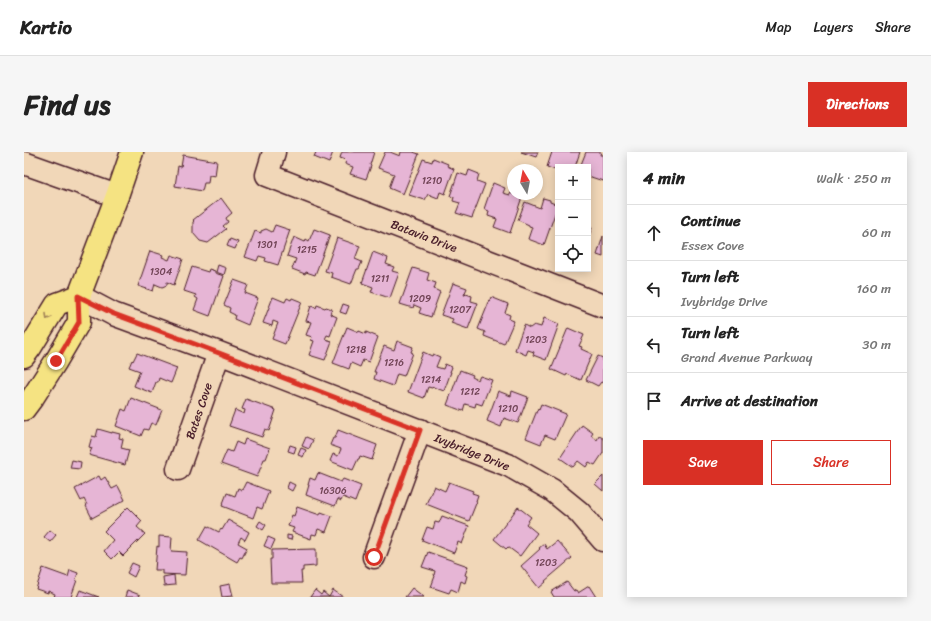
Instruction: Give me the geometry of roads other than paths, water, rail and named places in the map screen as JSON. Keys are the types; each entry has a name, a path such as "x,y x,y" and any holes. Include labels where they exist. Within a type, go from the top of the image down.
{"main road":[{"path":"24,409 56,361 79,322 78,296 117,196 132,152"},
{"path":"24,356 57,304 78,296"}],"street":[{"name":"Batavia Drive","path":"274,152 267,175 603,306"},
{"path":"24,163 117,196"},
{"name":"Ivybridge Drive","path":"78,296 114,314 508,465 552,490 579,512 603,540"},
{"name":"Bates Cove","path":"178,469 219,353"},
{"path":"374,557 420,430"}]}
